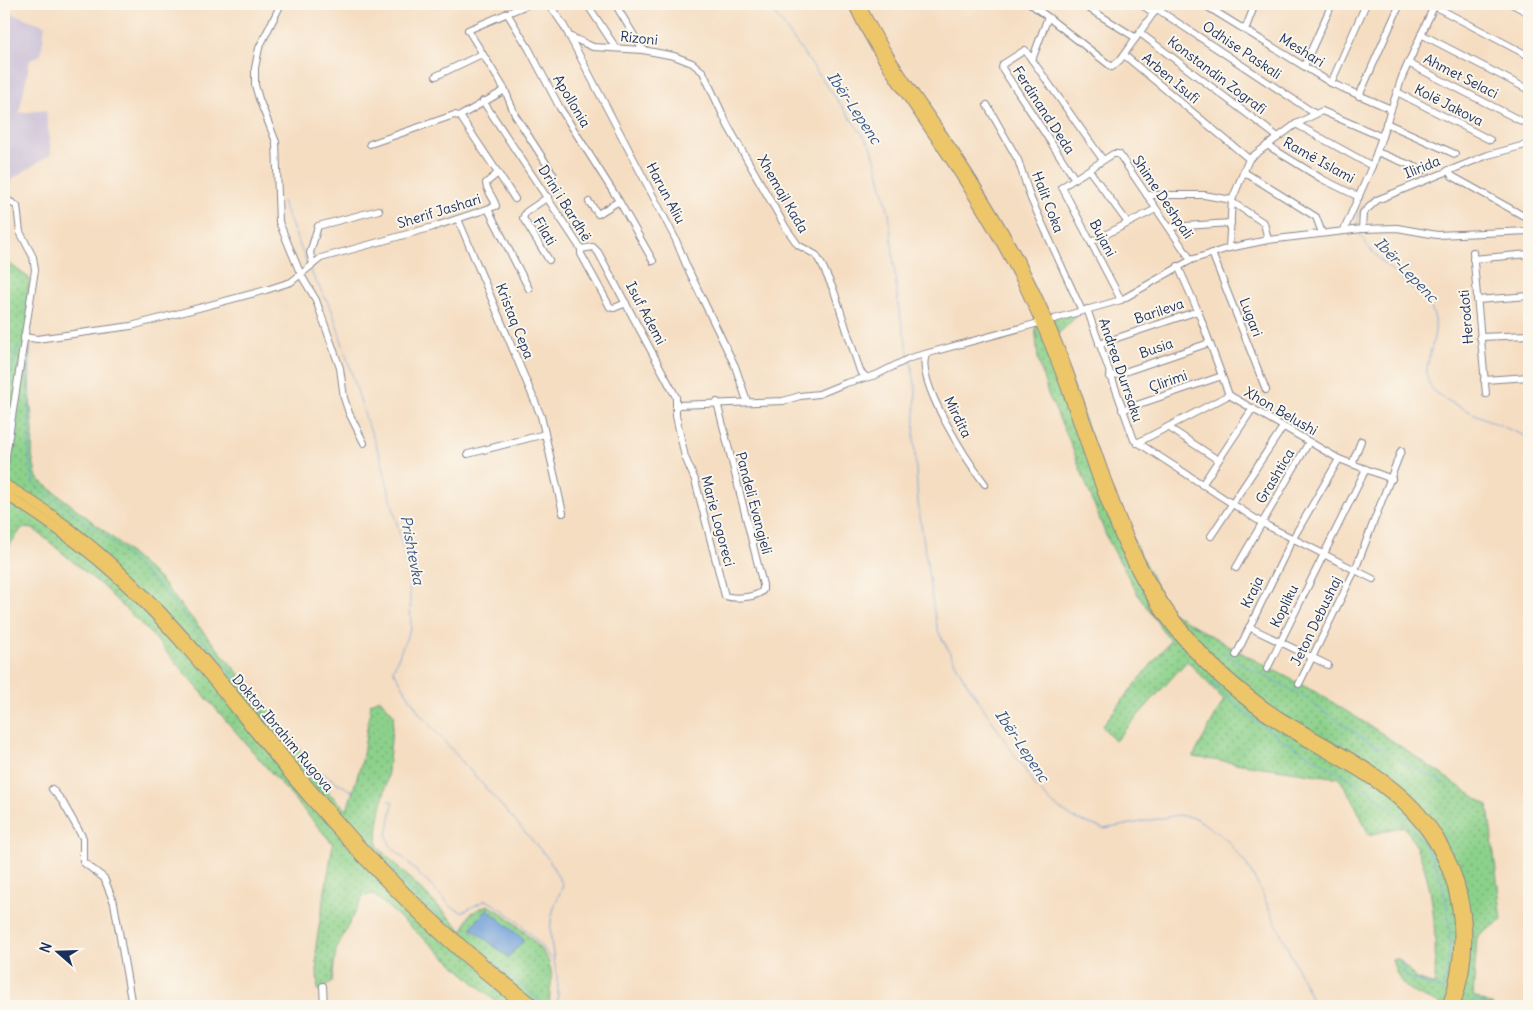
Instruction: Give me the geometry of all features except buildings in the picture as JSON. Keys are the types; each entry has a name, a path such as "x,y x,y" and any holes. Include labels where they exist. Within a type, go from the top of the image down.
{"highway":[{"path":"853,4 876,50 970,190 1011,261 1042,326 1062,375 1117,534 1134,570 1155,604 1193,654 1233,692 1273,721 1388,791 1410,811 1432,841 1449,877 1459,924 1457,971 1446,1006"},
{"path":"860,4 890,58 981,193 1028,278 1064,358 1125,532 1144,571 1168,610 1199,648 1239,686 1277,714 1357,761 1393,785 1419,810 1438,836 1457,875 1467,922 1465,967 1455,1006"},
{"name":"Doktor Ibrahim Rugova","path":"4,484 62,522 128,576 170,620 318,797 381,867 446,931 537,1006"},
{"name":"Doktor Ibrahim Rugova","path":"4,494 58,529 123,583 171,633 308,797 375,873 435,931 524,1006"}],"street":[{"path":"280,4 259,48 254,85 276,142 279,222 308,269 316,300 340,368 344,398 349,413 364,443"},
{"path":"529,4 468,29 505,90 515,115 554,174"},
{"name":"Harun Aliu","path":"549,4 569,36 675,238 687,268 735,366 747,401"},
{"path":"587,4 616,48"},
{"path":"615,4 643,50"},
{"path":"1032,4 1110,66 1114,66 1124,55"},
{"name":"Konstandin Zografi","path":"1082,4 1138,35 1278,137"},
{"name":"Odhise Paskali","path":"1140,4 1157,8 1314,113"},
{"name":"Meshari","path":"1203,4 1331,83 1391,110"},
{"path":"1245,30 1255,4"},
{"path":"1304,66 1332,4"},
{"path":"1331,83 1366,4"},
{"path":"1359,96 1400,4"},
{"path":"1512,4 1529,13"},
{"path":"1344,230 1372,166 1408,63 1434,5 1529,56"},
{"name":"Arben Isufi","path":"1157,8 1124,55 1249,159"},
{"name":"Apollonia","path":"507,13 529,49 556,101 653,261"},
{"path":"1032,60 1048,17"},
{"path":"1421,34 1529,90"},
{"name":"Rizoni","path":"569,36 593,47 643,50 685,60 704,72"},
{"name":"Ferdinand Deda","path":"1075,179 1001,67 1025,50 1103,160"},
{"path":"436,76 482,54"},
{"name":"Ahmet Selaci","path":"1408,63 1529,125"},
{"name":"Xhemajl Kada","path":"704,72 728,126 786,228 798,245 813,252 818,259 834,291 860,371 866,377"},
{"path":"370,144 454,115 460,116 505,90"},
{"name":"Kolë Jakova","path":"1397,92 1490,140"},
{"name":"Drini i Bardhë","path":"483,101 581,249 581,254 610,307 614,308 626,303"},
{"name":"Halit Coka","path":"987,105 1018,160 1031,199 1085,310"},
{"path":"1229,248 1232,201 1249,159 1278,137 1314,113 1322,111 1382,137"},
{"path":"460,116 515,199"},
{"path":"1386,123 1455,154"},
{"path":"1296,124 1372,166"},
{"name":"Ilirida","path":"1359,230 1362,217 1370,204 1448,170 1488,155 1529,144"},
{"name":"Ramë Islami","path":"1267,145 1322,179 1359,197"},
{"path":"1377,152 1423,170"},
{"name":"Shime Deshpali","path":"1103,160 1114,153 1119,154 1191,260"},
{"path":"1075,179 1103,160"},
{"path":"1088,170 1128,223"},
{"path":"1448,170 1452,176 1460,181 1529,219"},
{"path":"1244,172 1316,217 1322,233"},
{"name":"Sherif Jashari","path":"24,337 37,339 131,326 284,285 322,258 458,219 496,206 494,197 486,187 486,183 498,173"},
{"name":"Bujani","path":"1075,179 1062,187 1121,300"},
{"path":"1147,195 1204,195 1232,201 1264,223 1268,240"},
{"name":"Filati","path":"548,197 526,212 523,218 548,260"},
{"path":"4,198 17,206 22,238 35,263 35,278 4,468"},
{"path":"589,202 598,214 618,201"},
{"path":"1091,242 1156,209"},
{"path":"308,269 310,253 318,226 379,210"},
{"path":"488,210 529,289"},
{"name":"Kristaq Cepa","path":"458,219 541,416 563,513"},
{"path":"1169,227 1231,223"},
{"path":"1054,319 1121,300 1191,260 1229,248 1268,240 1344,230 1397,228 1437,235 1529,231"},
{"name":"Isuf Ademi","path":"581,249 595,248 671,386 678,405"},
{"name":"Lugari","path":"1212,253 1266,390"},
{"name":"Herodoti","path":"1486,394 1473,255 1529,254"},
{"name":"Xhon Belushi","path":"1178,266 1198,310 1229,395 1340,460 1392,479"},
{"path":"1477,300 1529,296"},
{"name":"Andrea Durrsaku","path":"1085,310 1099,344 1131,437 1137,443 1262,523 1292,540 1373,578"},
{"name":"Barileva","path":"1099,344 1198,310"},
{"path":"678,405 717,402 736,404 747,401 783,401 800,396 819,394 846,382 876,374 903,360 1035,324"},
{"path":"1480,338 1529,335"},
{"name":"Busia","path":"1110,377 1209,344"},
{"name":"Mirdita","path":"926,354 924,369 931,390 962,452 985,484"},
{"name":"Çlirimi","path":"1122,410 1222,376"},
{"path":"1484,380 1529,377"},
{"path":"1137,443 1229,395"},
{"name":"Pandeli Evangjeli","path":"717,402 763,585 761,592 744,596"},
{"name":"Marie Logoreci","path":"678,405 676,416 684,457 695,480 724,594 727,597 744,596"},
{"path":"1202,485 1253,408"},
{"path":"1168,427 1218,460"},
{"path":"1211,536 1283,427"},
{"path":"468,454 545,434"},
{"path":"1352,464 1361,441"},
{"name":"Grashtica","path":"1262,523 1309,442"},
{"name":"Jeton Debushaj","path":"1299,684 1356,570 1401,451"},
{"name":"Kraja","path":"1236,655 1292,540 1340,460"},
{"name":"Kopliku","path":"1268,669 1366,469"},
{"path":"1236,568 1262,523"},
{"path":"1249,628 1328,665"},
{"path":"52,789 62,801 83,838 83,862 104,878 114,903 132,1006"},
{"path":"323,986 324,1006"}],"shaded area":[{"path":"4,11 45,25 41,55 30,60 19,113 46,110 51,154 12,179 4,234"}],"green space":[{"path":"4,260 29,278 28,380 33,430 32,456 37,478 108,534 159,579 291,736 327,791 347,810 362,761 371,703 380,699 394,715 387,776 378,824 378,847 463,931 470,914 487,905 503,914 522,930 539,948 549,963 551,969 550,1006 501,1006 373,894 363,896 336,950 332,982 318,992 316,945 333,844 151,634 102,586 34,529 22,528 9,546 4,575"},
{"path":"1082,311 1055,337 1112,498 1168,610 1234,649 1319,694 1378,731 1488,806 1502,920 1477,937 1473,996 1494,1006 1439,1006 1440,1004 1408,989 1395,970 1392,959 1399,959 1416,979 1435,985 1432,902 1422,862 1415,844 1404,826 1369,835 1352,798 1339,778 1193,757 1224,700 1187,661 1115,741 1102,726 1170,641 1137,593 1107,538 1070,442 1048,394 1038,360 1035,324"}],"water":[{"path":"487,909 524,940 508,957 471,928"}],"waterway":[{"name":"Ibër-Lepenc","path":"768,4 872,148 889,213 898,306 909,355"},
{"name":"Ibër-Lepenc","path":"1358,227 1359,213 1373,197 1498,148 1529,140"},
{"path":"4,183 8,174"},
{"name":"Prishtevka","path":"282,201 308,266"},
{"name":"Ibër-Lepenc","path":"1359,231 1370,249 1427,303 1433,314 1434,336 1427,370 1428,380 1433,390 1463,409 1529,438"},
{"name":"Prishtevka","path":"309,269 332,310 367,422 381,458 409,573 411,627 393,670 420,714 547,857 563,885 551,921 551,943 558,985 557,1006"},
{"path":"30,341 29,458 34,484 114,544 161,588 305,763 353,792"},
{"path":"4,401 18,345"},
{"name":"Ibër-Lepenc","path":"911,362 916,390 914,438 918,503 934,613 939,633 963,677 1036,787 1054,805 1073,818 1104,829 1178,815 1196,818 1226,839 1247,865 1258,885 1315,1006"},
{"path":"1224,652 1231,658 1299,694 1372,744 1388,751"},
{"path":"1211,683 1245,713 1267,729 1376,796 1400,816 1420,839 1436,866 1448,911 1449,957 1442,990 1407,977 1399,959"},
{"path":"1396,758 1446,784"},
{"path":"311,777 342,816"},
{"path":"389,801 393,802 387,835 390,845 452,907 462,912 486,900 496,905 523,926 553,962"},
{"path":"365,842 431,908 480,952 543,1003"},
{"path":"1473,1000 1486,1004"}]}
